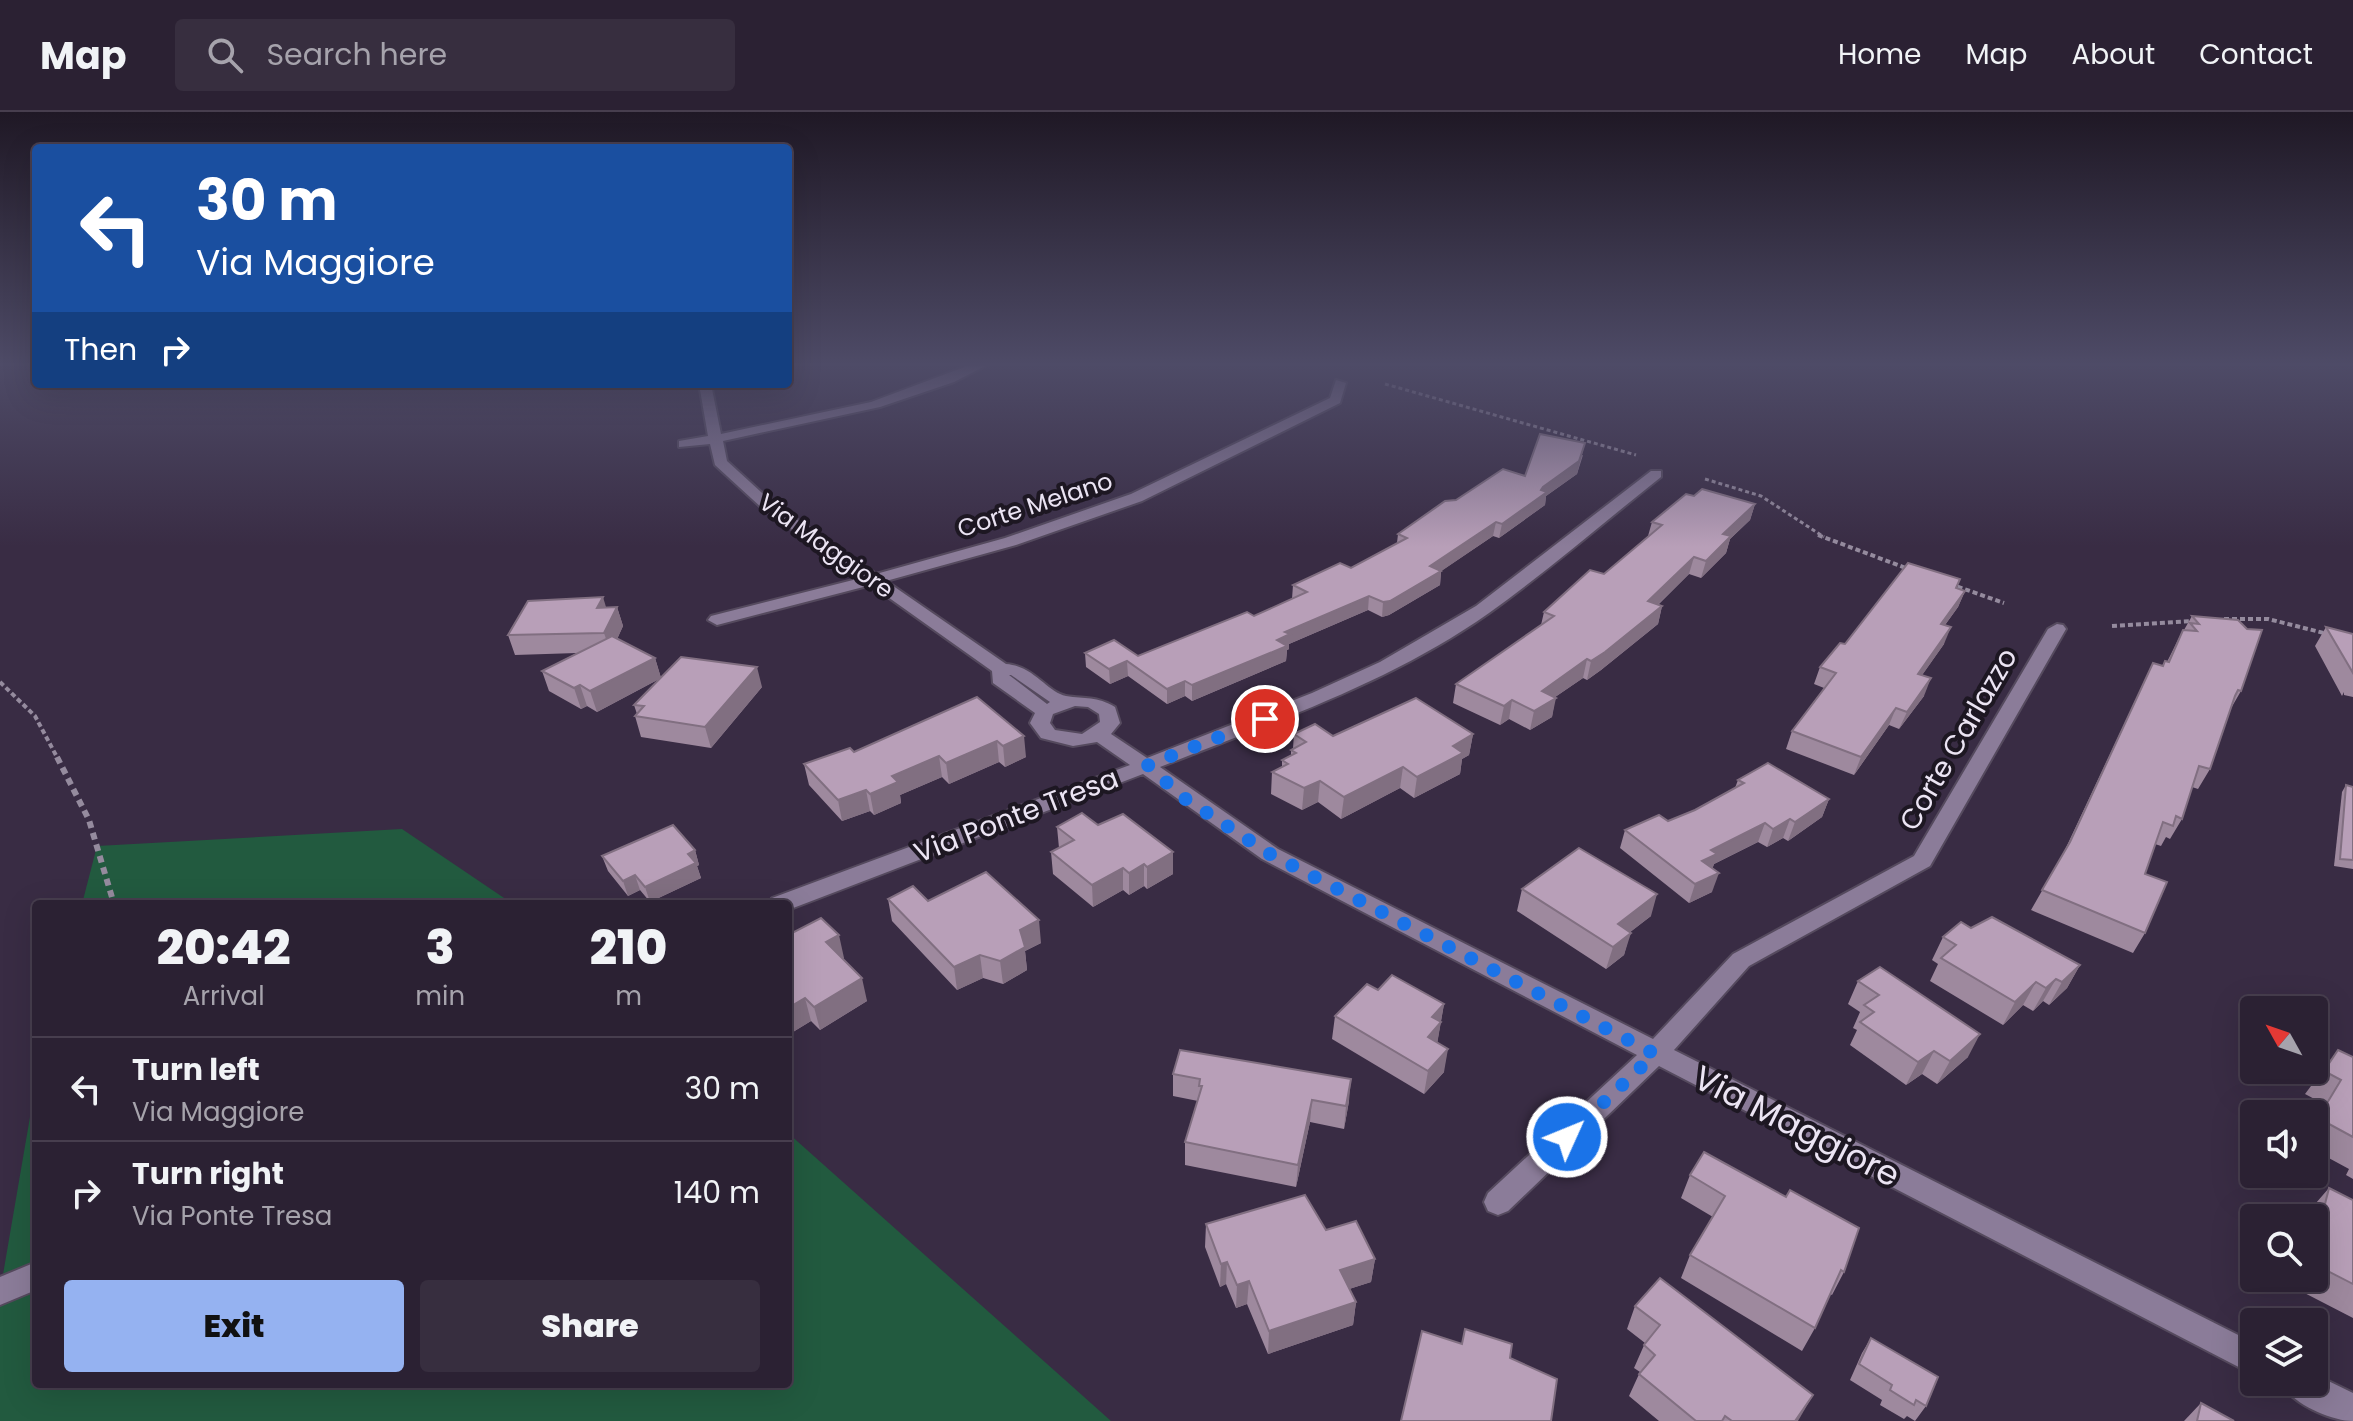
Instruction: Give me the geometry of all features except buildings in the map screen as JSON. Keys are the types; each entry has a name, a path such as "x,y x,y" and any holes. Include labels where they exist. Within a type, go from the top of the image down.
{"street":[{"name":"Via Maggiore","path":"712,424 720,462 768,506 1001,669 1016,670 1054,706"},
{"path":"684,444 795,424"},
{"name":"Corte Melano","path":"717,620 871,580 1125,502 1286,424"},
{"name":"Via Ponte Tresa","path":"791,900 1319,697 1413,651 1482,610 1656,474"},
{"name":"Corte Carlazzo","path":"1498,1202 1655,1054 1741,960 1922,861 2057,629"},
{"path":"1093,702 1108,711 1110,723 1099,735 1079,741 1057,738 1042,729 1040,723 1054,706 1093,702"},
{"name":"Via Maggiore","path":"1099,735 1148,765 1181,796 1270,854 2240,1353"},
{"path":"0,1291 32,1278"},
{"path":"2324,1396 2353,1411"}],"path":[{"path":"1527,424 1636,455"},
{"path":"1705,479 1761,496 1817,534 1918,573"},
{"path":"1946,583 2004,603"},
{"path":"2223,619 2268,619 2339,637"},
{"path":"2112,626 2207,620"},
{"path":"0,682 35,716 89,820 113,900"}],"green space":[{"path":"402,829 507,900 83,900 97,846"},
{"path":"32,1105 32,1388 792,1388 792,1137 1111,1421 0,1421 0,1292"}],"route":[{"path":"1265,719 1148,765 1181,796 1270,854 1655,1054 1567,1137"}]}
